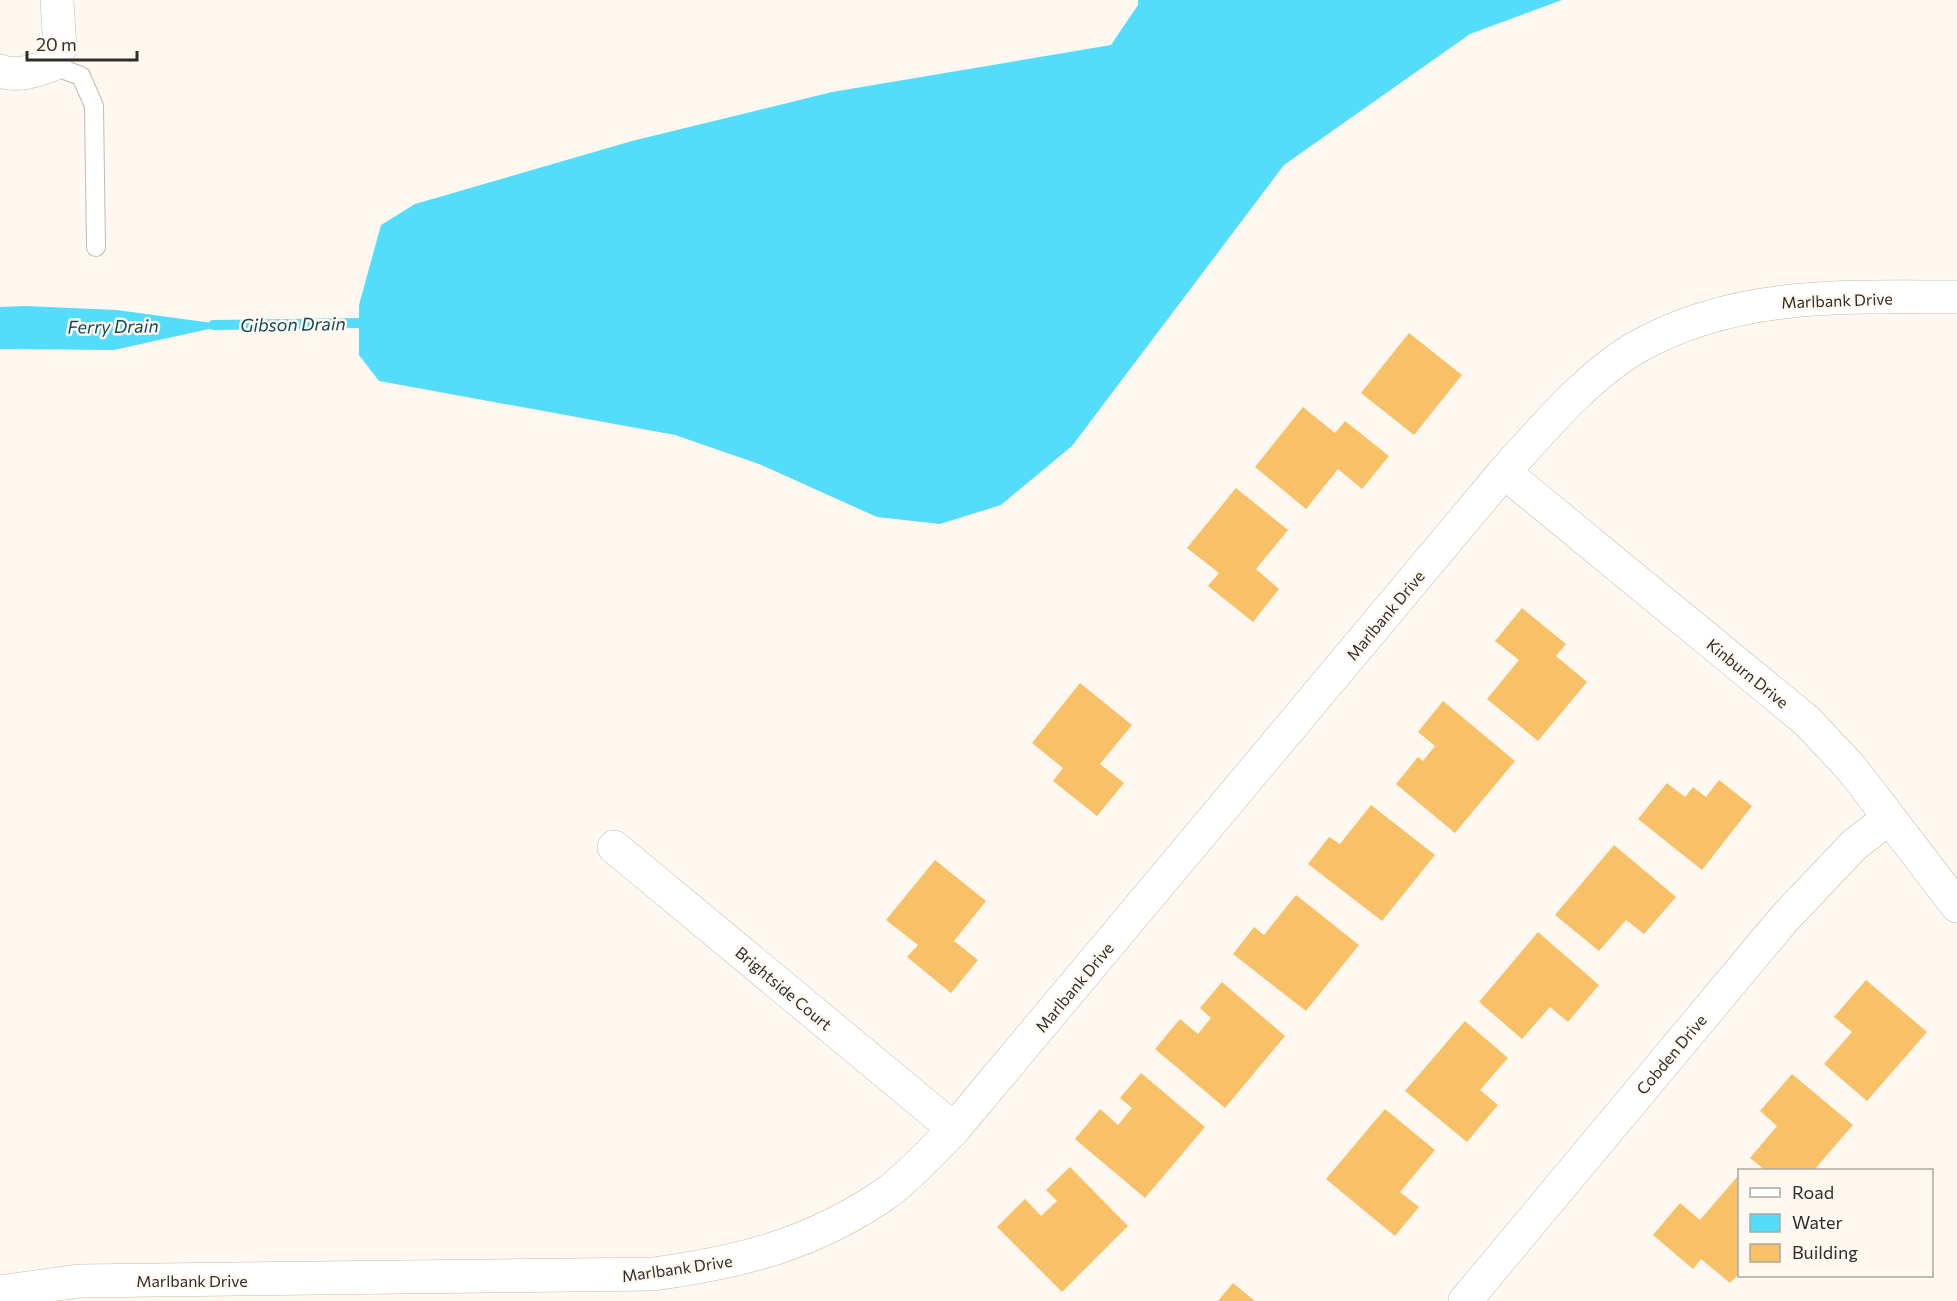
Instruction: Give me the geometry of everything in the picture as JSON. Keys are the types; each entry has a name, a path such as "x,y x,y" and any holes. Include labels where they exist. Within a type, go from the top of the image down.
{"street":[{"path":"0,71 8,74 30,73 51,65 60,48 57,0"},
{"name":"Marlbank Drive","path":"0,1292 79,1281 572,1289 716,1265 777,1249 836,1225 890,1190 954,1129 1504,472 1583,388 1636,348 1708,317 1764,303 1813,297 1957,297"},
{"name":"Kinburn Drive","path":"1504,472 1807,721 1852,769 1957,906"},
{"name":"Cobden Drive","path":"1465,1301 1784,920 1854,845 1889,818"},
{"name":"Brightside Court","path":"614,847 954,1129"}],"lane":[{"path":"51,65 81,76 94,106 96,247"}],"water":[{"path":"1138,0 1562,0 1470,34 1284,165 1072,446 1001,505 940,524 877,517 759,464 675,435 379,381 359,355 359,305 381,225 415,204 632,141 832,92 1111,45 1138,5"},
{"name":"Ferry Drain","path":"0,307 117,310 227,325 114,350 0,349"}],"building":[{"path":"1409,333 1462,375 1414,435 1361,393"},
{"path":"1303,407 1335,433 1345,421 1389,456 1362,489 1338,469 1306,509 1255,467"},
{"path":"1236,488 1288,530 1256,569 1279,589 1253,622 1208,586 1219,573 1187,548"},
{"path":"1522,608 1566,644 1556,656 1587,682 1538,741 1487,699 1519,660 1495,641"},
{"path":"1080,683 1132,725 1100,764 1124,783 1097,816 1053,781 1063,768 1032,743"},
{"path":"1443,701 1515,761 1455,833 1396,784 1418,757 1423,761 1435,746 1418,732"},
{"path":"1719,780 1752,806 1702,870 1638,819 1667,783 1685,797 1693,787 1706,797"},
{"path":"1371,805 1435,855 1382,921 1308,864 1329,837 1340,844"},
{"path":"1614,845 1676,897 1644,934 1626,920 1599,951 1555,915"},
{"path":"935,860 986,901 954,941 978,960 951,993 907,957 918,945 886,920"},
{"path":"1296,895 1359,945 1306,1011 1233,954 1254,927 1264,935"},
{"path":"1538,932 1599,985 1568,1022 1550,1007 1522,1039 1479,1002"},
{"path":"1866,980 1927,1032 1867,1101 1824,1064 1852,1032 1834,1017"},
{"path":"1222,982 1285,1036 1225,1108 1155,1049 1180,1019 1198,1034 1211,1018 1200,1008"},
{"path":"1465,1021 1508,1058 1480,1090 1498,1105 1467,1142 1405,1091"},
{"path":"1141,1073 1205,1127 1145,1198 1075,1139 1100,1109 1118,1125 1132,1108 1120,1098"},
{"path":"1792,1074 1853,1125 1815,1169 1764,1169 1750,1158 1777,1126 1760,1111"},
{"path":"1385,1109 1435,1150 1400,1192 1419,1207 1395,1236 1326,1179"},
{"path":"1070,1167 1128,1226 1062,1292 997,1227 1025,1199 1041,1216 1057,1201 1046,1190"},
{"path":"1738,1178 1738,1275 1730,1283 1701,1259 1693,1269 1653,1235 1680,1203 1700,1220"},
{"path":"1233,1283 1255,1301 1218,1301"}],"waterway":[{"name":"Gibson Drain","path":"213,325 359,323"}]}
